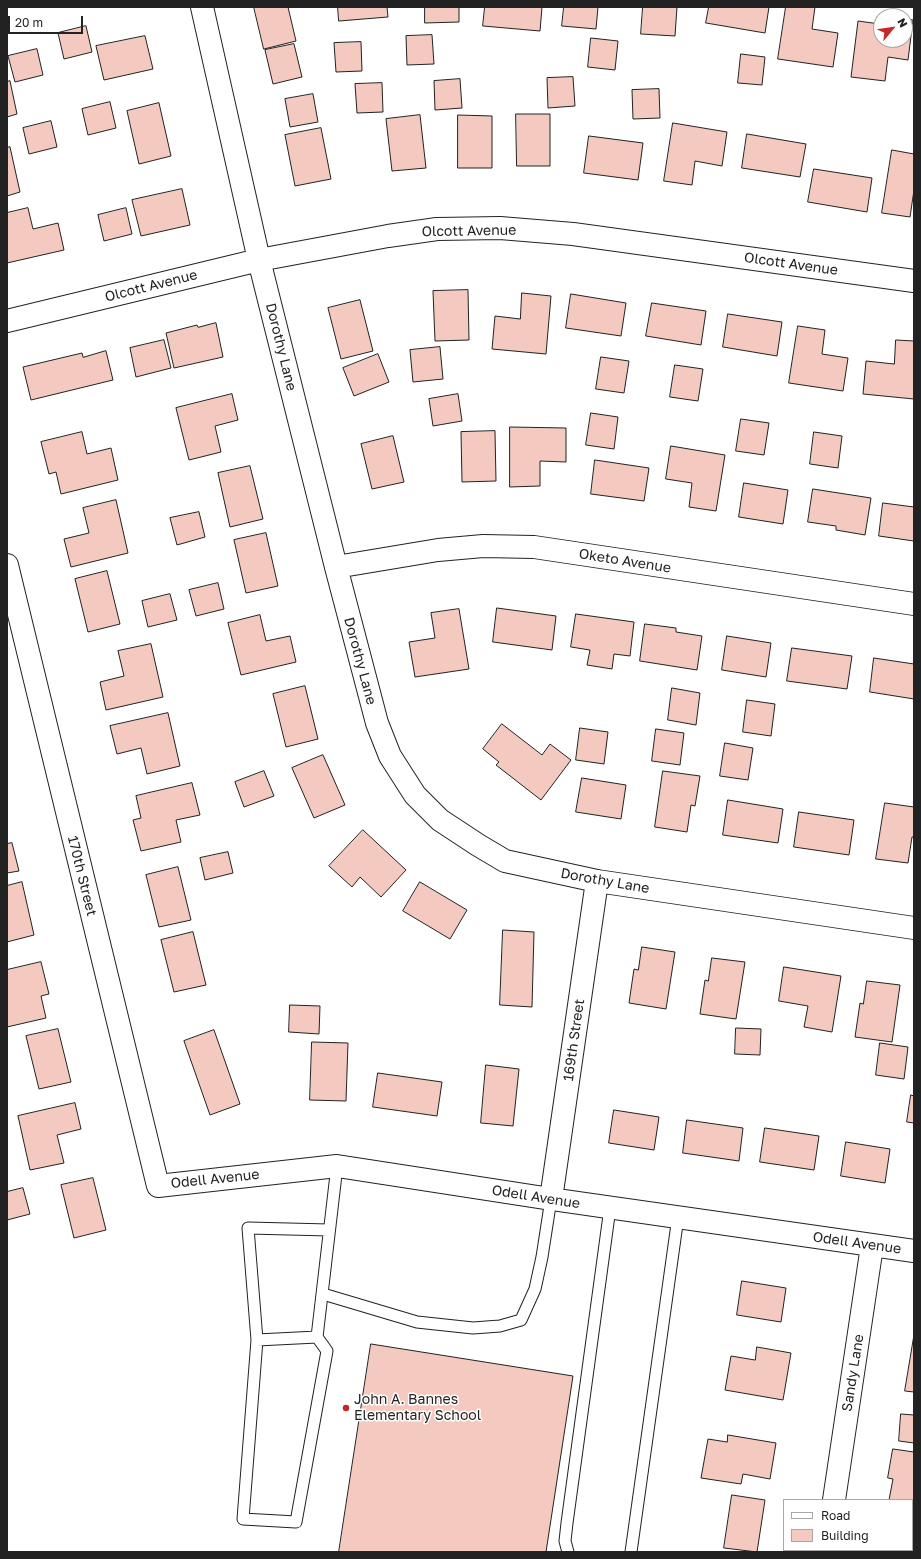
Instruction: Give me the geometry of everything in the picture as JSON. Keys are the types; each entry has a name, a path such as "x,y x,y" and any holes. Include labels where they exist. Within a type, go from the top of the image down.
{"street":[{"name":"Dorothy Lane","path":"202,7 259,260 336,567 377,723 390,756 415,795 440,820 478,846 505,861 597,881 914,928"},
{"name":"Olcott Avenue","path":"7,321 259,260 388,236 437,229 500,228 573,234 914,281"},
{"name":"Oketo Avenue","path":"336,567 438,550 482,546 534,547 914,604"},
{"name":"170th Street","path":"7,565 158,1186"},
{"name":"169th Street","path":"551,1199 597,881"},
{"name":"Odell Avenue","path":"158,1186 337,1166 610,1208 914,1252"},
{"name":"Sandy Lane","path":"834,1499 872,1246"}],"lane":[{"path":"329,1230 248,1228 257,1340 244,1519 296,1522 327,1351 317,1337 337,1166"},
{"path":"323,1294 417,1322 473,1328 500,1326 521,1320 535,1289 542,1257 551,1199"},
{"path":"568,1552 566,1541 567,1523 610,1208"},
{"path":"631,1552 678,1218"},
{"path":"257,1340 317,1337"}],"building":[{"path":"254,7 288,7 296,41 264,49"},
{"path":"338,7 387,7 388,17 339,21"},
{"path":"425,7 459,7 459,22 425,23"},
{"path":"485,7 542,7 540,31 483,26"},
{"path":"564,7 598,7 596,29 562,26"},
{"path":"643,7 677,7 675,36 641,34"},
{"path":"709,7 769,7 765,33 706,23"},
{"path":"786,7 815,7 812,29 838,33 833,67 778,59"},
{"path":"858,21 873,23 873,48 910,48 908,60 888,57 885,81 851,77"},
{"path":"86,26 92,52 64,59 58,33"},
{"path":"432,35 434,64 407,65 406,36"},
{"path":"145,36 153,69 104,80 96,46"},
{"path":"591,38 618,41 615,70 588,67"},
{"path":"361,42 362,71 336,72 334,43"},
{"path":"294,44 302,77 273,84 265,50"},
{"path":"37,49 43,75 15,82 8,56"},
{"path":"741,54 765,57 762,85 738,83"},
{"path":"573,77 575,106 548,108 547,78"},
{"path":"460,79 462,108 435,110 434,81"},
{"path":"10,81 17,114 7,117 7,82"},
{"path":"382,83 383,112 357,113 355,84"},
{"path":"659,89 660,118 633,119 632,90"},
{"path":"313,94 318,122 290,127 285,99"},
{"path":"110,102 116,128 88,135 82,109"},
{"path":"159,103 171,156 139,164 127,111"},
{"path":"516,114 550,114 550,166 517,166"},
{"path":"420,115 426,168 392,171 386,119"},
{"path":"458,115 492,116 492,168 458,168"},
{"path":"51,121 57,147 29,154 23,128"},
{"path":"673,123 727,132 722,166 695,161 692,185 664,181"},
{"path":"321,128 331,179 295,186 285,135"},
{"path":"747,134 806,144 800,177 742,168"},
{"path":"589,136 643,143 638,180 584,173"},
{"path":"10,147 20,192 7,196 7,148"},
{"path":"892,150 914,154 914,190 910,217 882,213"},
{"path":"814,169 872,178 867,212 808,202"},
{"path":"182,189 190,225 141,236 132,200"},
{"path":"28,208 33,229 58,223 64,250 7,263 7,213"},
{"path":"126,208 132,234 104,241 98,215"},
{"path":"468,290 469,340 435,341 433,291"},
{"path":"522,293 551,296 546,354 492,349 495,316 520,319"},
{"path":"571,294 626,303 621,336 566,328"},
{"path":"360,300 373,351 341,359 328,308"},
{"path":"652,303 706,311 701,345 646,336"},
{"path":"728,314 782,322 777,356 723,347"},
{"path":"216,323 223,357 174,368 166,333 197,325 198,327"},
{"path":"798,326 825,330 822,354 848,358 843,391 789,383"},
{"path":"164,340 171,368 136,377 130,348"},
{"path":"896,340 914,341 914,399 863,394 866,361 894,364"},
{"path":"440,347 443,379 413,382 410,350"},
{"path":"106,351 113,380 31,400 23,367 82,353 83,357"},
{"path":"378,354 389,382 354,396 343,368"},
{"path":"601,357 629,361 624,393 596,389"},
{"path":"675,365 703,369 698,401 670,397"},
{"path":"232,394 238,420 215,426 221,452 189,460 176,408"},
{"path":"458,394 462,421 433,426 429,399"},
{"path":"591,413 618,417 614,449 586,445"},
{"path":"741,419 769,423 764,455 736,451"},
{"path":"510,427 566,428 566,462 540,461 540,486 510,487"},
{"path":"495,431 496,481 462,482 461,432"},
{"path":"82,432 87,454 111,448 118,480 61,494 56,472 49,474 41,442"},
{"path":"814,432 842,436 838,468 810,464"},
{"path":"393,436 404,482 372,489 361,444"},
{"path":"671,446 725,455 716,511 689,507 692,483 666,479"},
{"path":"595,460 649,468 644,501 591,494"},
{"path":"250,466 263,519 230,527 218,473"},
{"path":"744,483 788,490 783,524 739,517"},
{"path":"813,489 871,498 865,535 836,530 836,526 808,522"},
{"path":"116,500 128,553 71,567 64,539 89,533 83,508"},
{"path":"883,503 914,507 914,541 879,536"},
{"path":"199,512 205,537 177,545 170,518"},
{"path":"266,533 278,586 246,593 234,540"},
{"path":"107,571 120,624 88,632 75,579"},
{"path":"218,583 224,609 196,616 189,590"},
{"path":"170,594 177,620 148,627 142,601"},
{"path":"497,608 556,616 552,650 493,642"},
{"path":"459,609 469,669 415,677 409,642 435,638 431,613"},
{"path":"576,614 634,622 630,656 614,654 612,669 587,665 590,650 571,647"},
{"path":"260,615 266,641 290,636 296,662 241,675 228,623"},
{"path":"645,624 676,628 676,632 702,636 697,670 640,661"},
{"path":"727,636 771,643 766,677 722,670"},
{"path":"151,644 163,697 106,710 100,682 124,676 118,651"},
{"path":"792,648 852,656 847,689 787,681"},
{"path":"874,658 914,664 914,699 870,692"},
{"path":"305,686 318,739 286,747 273,694"},
{"path":"672,688 700,693 696,725 668,720"},
{"path":"747,700 775,704 771,736 743,732"},
{"path":"168,713 180,766 147,774 141,748 117,754 110,726"},
{"path":"502,724 542,755 550,744 571,760 541,800 496,765 499,762 483,749"},
{"path":"580,728 608,732 604,764 576,760"},
{"path":"656,729 684,733 680,765 652,761"},
{"path":"725,743 753,748 748,780 720,776"},
{"path":"323,755 345,805 314,818 292,768"},
{"path":"264,771 274,796 244,807 235,782"},
{"path":"663,771 700,776 695,806 691,805 687,832 655,827"},
{"path":"582,778 626,785 621,819 576,812"},
{"path":"192,783 200,815 176,820 181,842 141,851 133,820 141,818 136,796"},
{"path":"728,800 783,809 778,843 723,835"},
{"path":"885,803 914,807 914,837 912,837 908,863 876,859"},
{"path":"799,812 854,820 849,855 794,847"},
{"path":"363,830 406,870 381,897 360,877 352,887 329,866"},
{"path":"12,843 19,871 7,873 7,844"},
{"path":"228,852 233,873 205,880 200,858"},
{"path":"178,867 191,920 159,927 146,875"},
{"path":"22,882 34,935 7,942 7,886"},
{"path":"420,882 467,910 450,939 403,911"},
{"path":"503,930 534,932 532,1007 500,1005"},
{"path":"193,932 206,985 174,992 161,940"},
{"path":"642,947 675,952 666,1009 629,1003 634,969 638,970"},
{"path":"712,958 745,962 736,1019 700,1014 705,980 708,981"},
{"path":"41,962 49,994 41,996 46,1018 7,1027 7,970"},
{"path":"784,967 841,976 832,1032 804,1027 808,1006 779,1001"},
{"path":"867,981 900,985 892,1042 855,1037 860,1003 863,1004"},
{"path":"290,1005 320,1006 319,1034 289,1032"},
{"path":"736,1028 761,1029 760,1055 735,1054"},
{"path":"58,1029 71,1082 39,1089 26,1036"},
{"path":"214,1030 240,1104 210,1115 184,1041"},
{"path":"312,1042 348,1043 346,1101 310,1100"},
{"path":"880,1043 908,1047 904,1079 876,1075"},
{"path":"486,1065 519,1069 513,1126 481,1123"},
{"path":"378,1073 442,1082 437,1116 373,1107"},
{"path":"911,1095 914,1096 914,1123 907,1122"},
{"path":"75,1103 81,1129 57,1135 64,1163 30,1170 18,1116"},
{"path":"614,1110 659,1117 654,1150 609,1143"},
{"path":"687,1120 743,1128 739,1161 683,1153"},
{"path":"765,1128 819,1136 814,1170 760,1162"},
{"path":"846,1142 890,1149 885,1183 841,1176"},
{"path":"93,1178 106,1230 74,1238 61,1185"},
{"path":"23,1188 30,1214 7,1220 7,1192"},
{"path":"742,1281 786,1288 781,1322 737,1315"},
{"path":"914,1335 914,1392 905,1391"},
{"path":"371,1344 573,1376 546,1552 339,1552"},
{"path":"757,1347 791,1353 783,1400 725,1390 731,1356 755,1360"},
{"path":"901,1414 914,1415 914,1443 899,1441"},
{"path":"728,1435 776,1443 770,1479 743,1474 741,1484 701,1478 708,1439 727,1442"},
{"path":"893,1449 914,1452 914,1509 913,1499 889,1499 893,1479 888,1478"},
{"path":"732,1495 765,1500 757,1552 724,1548"}],"place":[{"name":"John A. Bannes Elementary School","path":"346,1408"}]}
